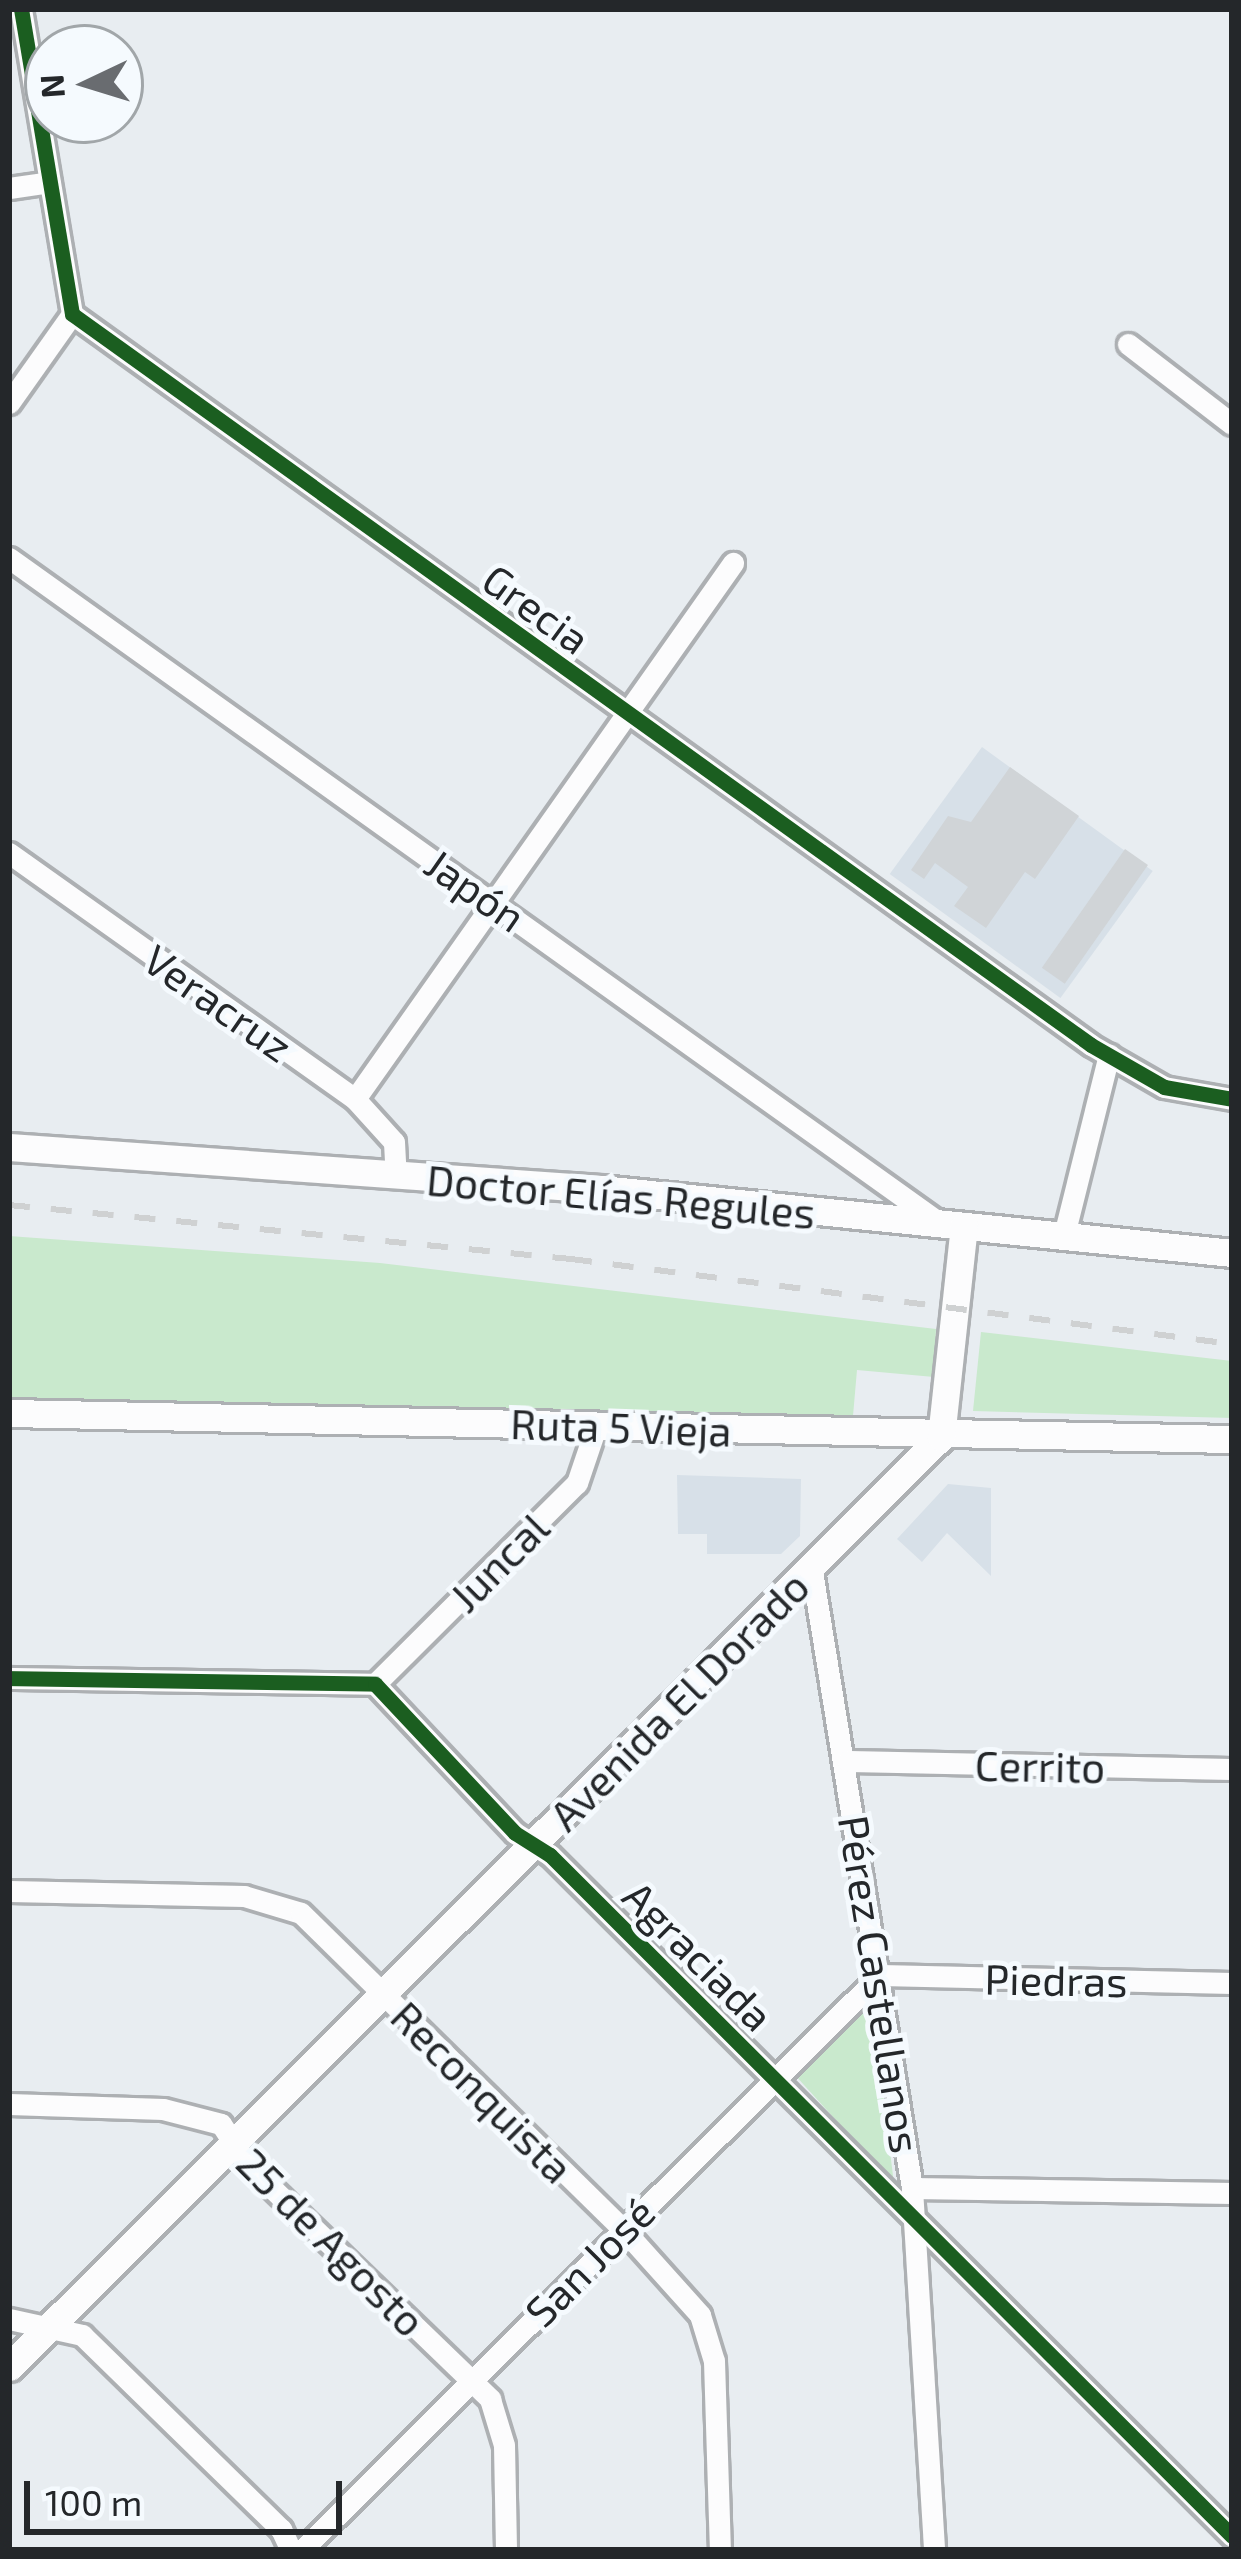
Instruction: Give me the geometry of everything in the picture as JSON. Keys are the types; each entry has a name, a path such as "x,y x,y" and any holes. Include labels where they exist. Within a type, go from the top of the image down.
{"street":[{"path":"9,403 72,314 21,9"},
{"path":"9,188 50,182"},
{"name":"Grecia","path":"72,314 627,719 1109,1055 1164,1087 1232,1099"},
{"path":"1128,344 1232,424"},
{"name":"Japón","path":"9,558 952,1225"},
{"path":"355,1099 498,904 733,563"},
{"name":"Veracruz","path":"9,853 355,1099 394,1142 396,1175"},
{"path":"1064,1235 1109,1055"},
{"name":"Doctor Elías Regules","path":"9,1147 396,1175 1232,1253"},
{"path":"941,1437 952,1225"},
{"name":"Ruta 5 Vieja","path":"9,1413 597,1424 941,1437 1232,1438"},
{"name":"Juncal","path":"374,1684 577,1483 597,1424"},
{"name":"Avenida El Dorado","path":"9,2367 941,1437"},
{"name":"Pérez Castellanos","path":"811,1565 848,1761 912,2188 934,2550"},
{"path":"9,1678 374,1684"},
{"name":"Agraciada","path":"374,1684 1232,2536"},
{"name":"Cerrito","path":"848,1761 1232,1769"},
{"name":"Reconquista","path":"9,1892 268,1899 301,1913 622,2228 709,2332 720,2550"},
{"name":"Piedras","path":"880,1975 1232,1983"},
{"name":"San José","path":"302,2550 880,1975"},
{"name":"25 de Agosto","path":"9,2104 184,2112 221,2123 233,2142 471,2379 500,2422 506,2550"},
{"path":"912,2188 1232,2194"},
{"path":"9,2319 82,2335 281,2529 291,2550"}],"shaded area":[{"path":"982,747 1153,871 1060,998 890,874"},
{"path":"677,1475 801,1479 800,1536 781,1554 707,1554 707,1534 678,1534"},
{"path":"948,1484 991,1488 991,1576 947,1533 922,1562 897,1539"}],"green space":[{"path":"9,1236 380,1263 936,1329 934,1377 857,1370 853,1416 9,1406"},
{"path":"981,1332 1232,1361 1232,1418 973,1411"},
{"path":"865,2004 872,2004 894,2184 794,2074"}],"building":[{"path":"1010,767 1079,816 1035,879 1025,872 986,928 954,906 968,887 935,863 924,879 911,870 948,816 971,822"},
{"path":"1125,849 1148,865 1065,984 1042,968"}],"railway":[{"path":"9,1205 571,1259 1232,1344"}],"cycle path":[{"path":"21,9 72,314 1091,1045 1164,1087 1232,1099"},
{"path":"9,1678 375,1684 515,1833 550,1855 1232,2536"}]}
